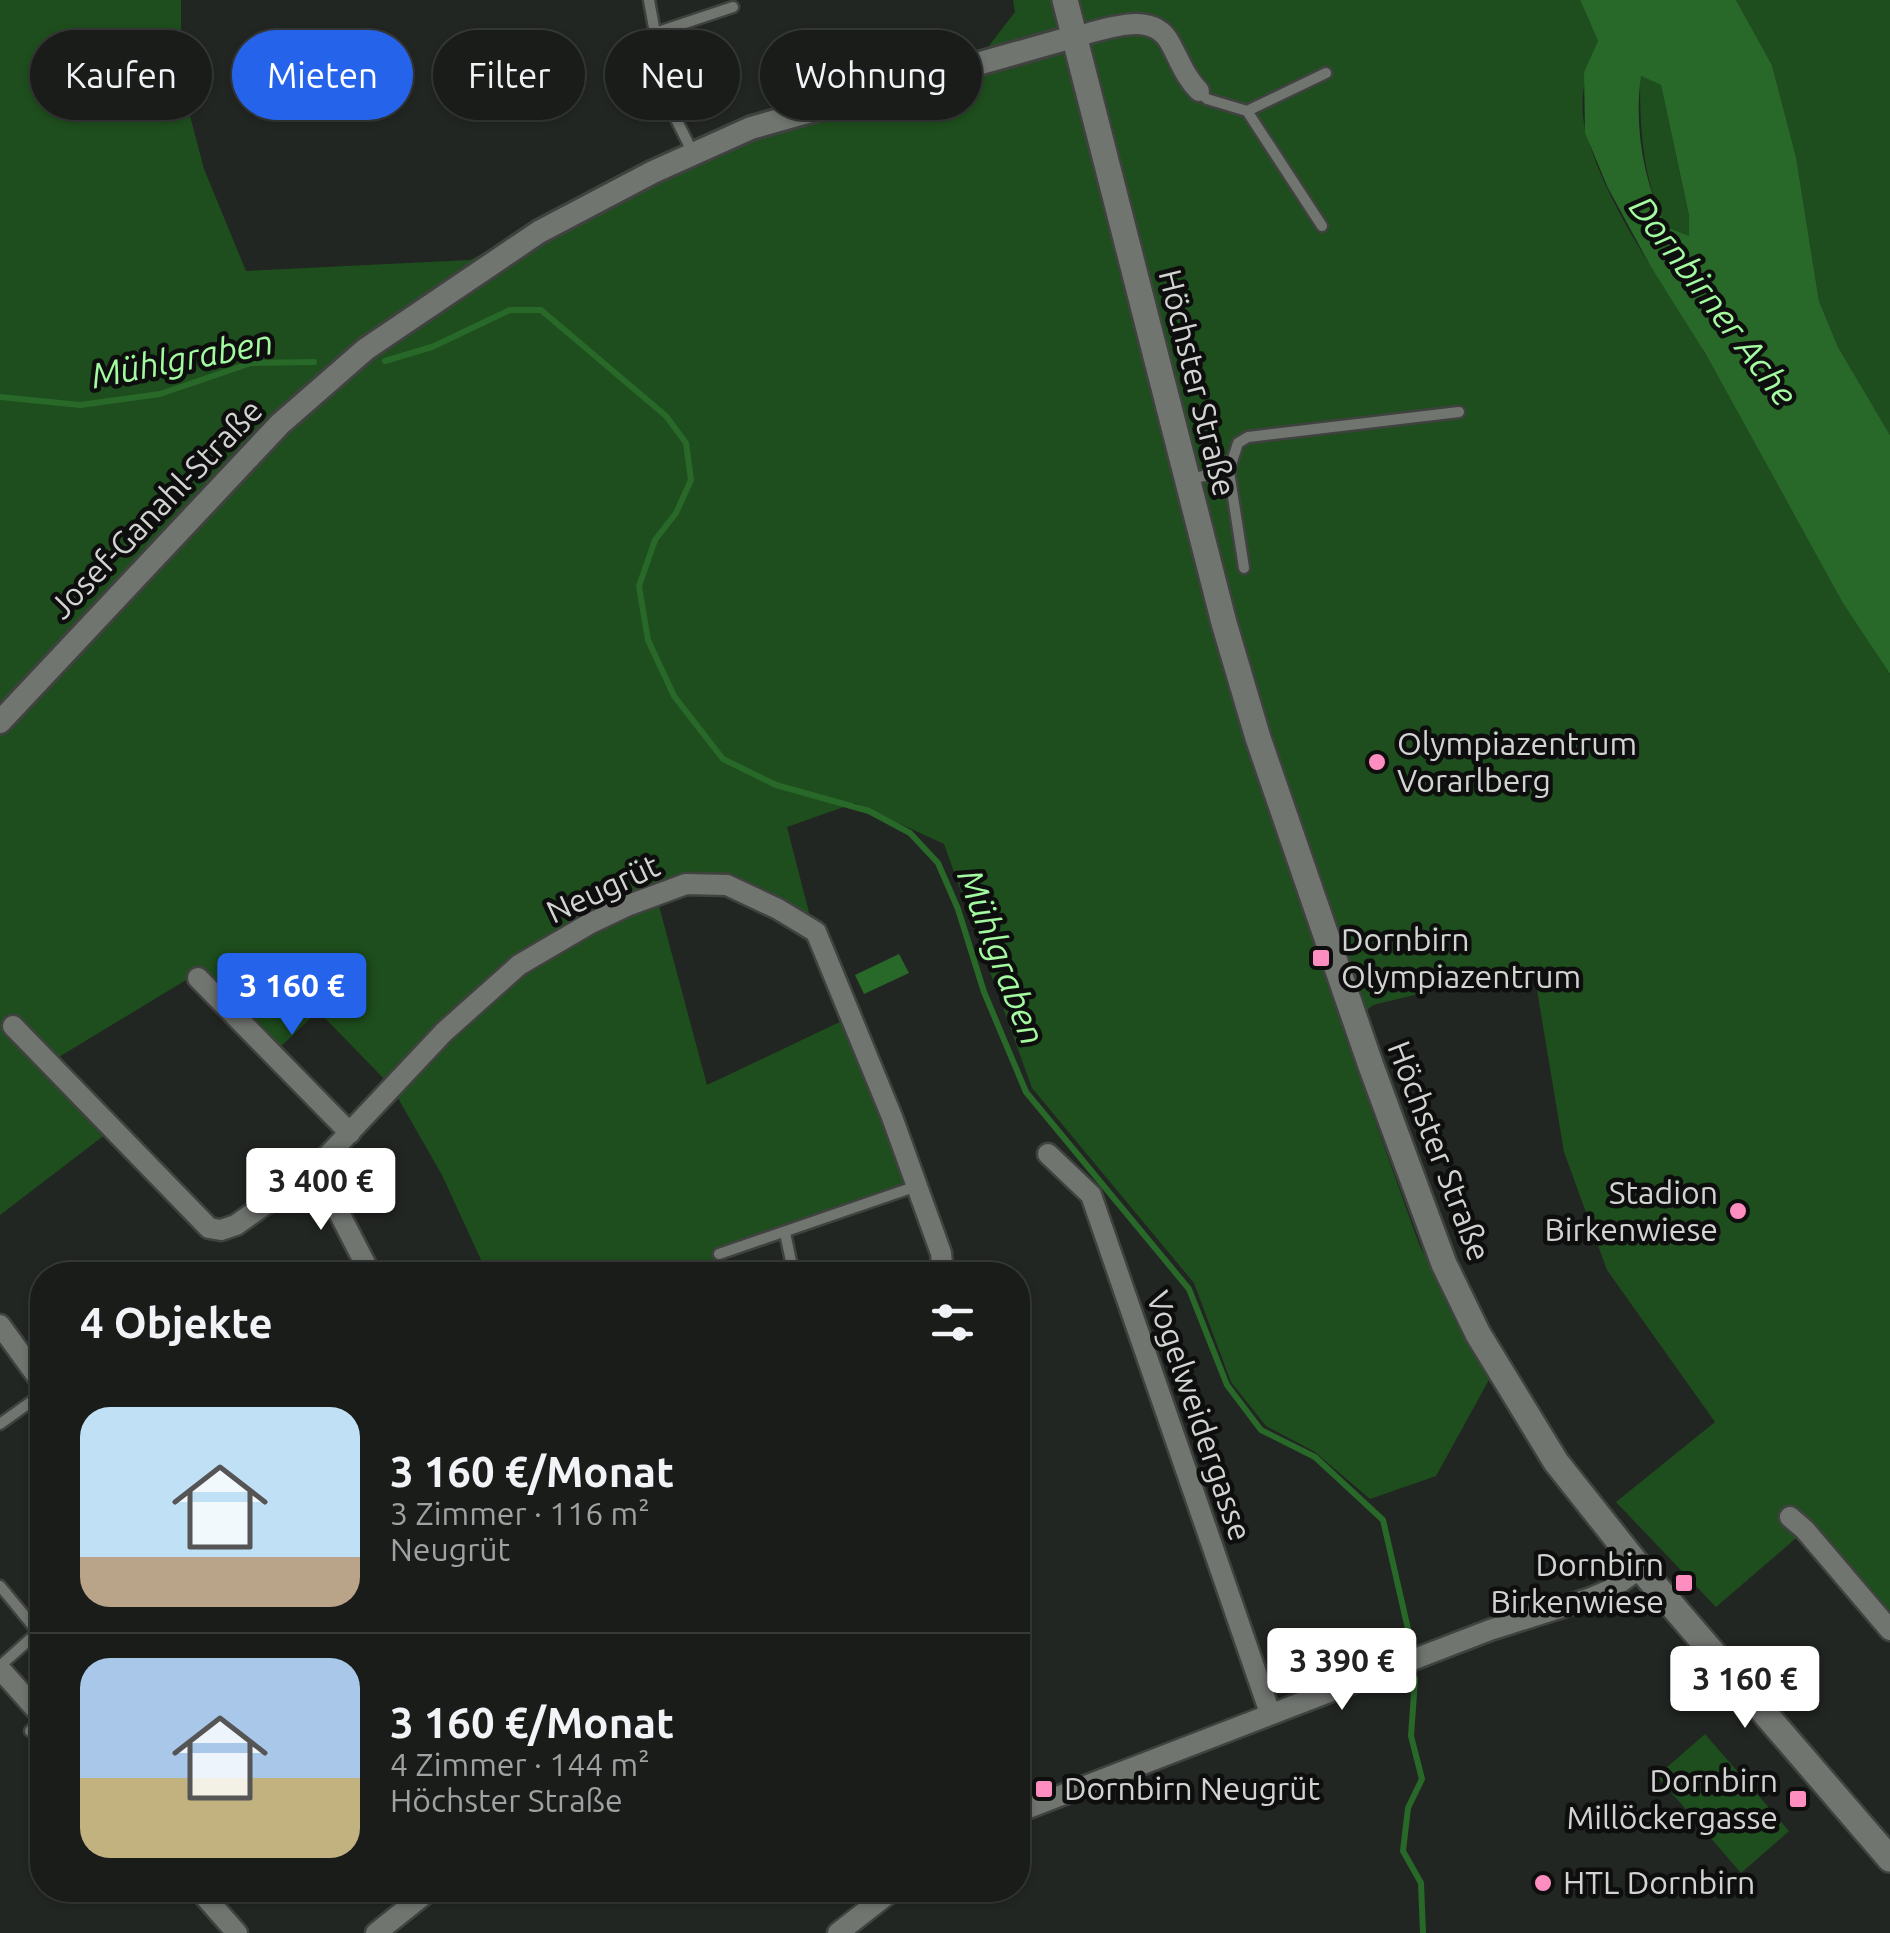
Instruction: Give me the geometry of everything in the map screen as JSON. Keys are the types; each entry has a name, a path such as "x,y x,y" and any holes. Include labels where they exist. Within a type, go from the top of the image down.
{"main road":[{"name":"Höchster Straße","path":"1065,0 1224,623 1258,738 1433,1237 1478,1334 1556,1462 1640,1568 1890,1859"}],"street":[{"path":"1073,37 1134,24 1154,26 1167,36 1187,80 1199,92"},
{"name":"Josef-Ganahl-Straße","path":"0,722 280,424 366,349 539,232 752,128 1073,37"},
{"name":"Neugrüt","path":"14,1026 208,1228 221,1230 236,1225 316,1168 444,1032 519,965 629,905 686,884 727,885 816,932 892,1116 942,1262"},
{"path":"198,978 350,1134"},
{"name":"Vogelweidergasse","path":"1048,1154 1091,1195 1270,1713"},
{"path":"316,1168 364,1262"},
{"path":"0,1325 30,1366"},
{"path":"1790,1517 1890,1630"},
{"path":"1030,1807 1490,1630 1591,1598 1610,1590 1640,1568"},
{"path":"0,1667 30,1711"},
{"path":"210,1902 237,1933"},
{"path":"376,1933 409,1902"},
{"path":"838,1933 878,1902"}],"lane":[{"path":"649,0 655,30"},
{"path":"662,30 733,8"},
{"path":"1247,111 1326,72"},
{"path":"1199,92 1207,99 1247,111 1322,226"},
{"path":"677,120 693,154"},
{"path":"1244,568 1229,471 1238,442 1248,437 1459,412"},
{"path":"1188,479 1229,471"},
{"path":"719,1254 917,1186"},
{"path":"785,1233 791,1262"},
{"path":"0,1424 30,1403"},
{"path":"0,1586 30,1622"},
{"path":"0,1667 30,1639"}],"shaded area":[{"path":"0,0 181,0 181,30 30,30 30,120 191,120 204,169 246,271 470,260 695,148 779,120 982,120 982,52 1015,12 1013,0 1580,0 1598,41 1584,87 1584,124 1610,195 1707,357 1818,557 1890,674 1890,1627 1802,1533 1716,1607 1616,1502 1715,1422 1607,1270 1564,1152 1533,966 1373,1005 1343,1031 1419,1244 1490,1378 1436,1476 1370,1499 1315,1452 1266,1426 1231,1382 1194,1283 1032,1088 944,844 855,803 787,827 813,928 728,883 655,891 707,1085 846,1019 912,1186 716,1253 718,1262 482,1262 442,1175 391,1086 318,1011 274,1053 196,974 44,1066 106,1134 0,1215"},
{"path":"1736,0 1890,0 1890,435 1838,347 1819,301 1796,157 1772,65"},
{"path":"1640,75 1661,85 1689,217 1689,237 1666,227 1652,190 1642,134"},
{"path":"1705,1734 1789,1831 1741,1873 1657,1776"}],"water":[{"name":"Dornbirner Ache","path":"1580,0 1736,0 1772,65 1796,157 1819,301 1838,347 1890,435 1890,674 1843,603 1705,353 1608,188 1585,133 1584,72 1598,41","holes":["1641,76 1661,85 1689,216 1689,236 1666,227 1651,191 1642,153"]},
{"path":"899,954 909,973 864,994 855,975"}],"waterway":[{"name":"Mühlgraben","path":"385,361 432,347 510,310 541,310 666,416 686,443 691,480 676,513 655,540 639,586 648,640 674,696 723,759 776,785 869,811 910,833 938,863 958,909 984,992 1026,1092 1189,1289 1227,1385 1261,1430 1315,1457 1383,1520 1411,1642"},
{"name":"Mühlgraben","path":"0,397 80,405 160,394 251,363 314,362"},
{"name":"Mühlgraben","path":"1415,1679 1411,1736 1422,1779 1408,1808 1403,1851 1421,1883 1423,1933"}],"place":[{"name":"Olympiazentrum Vorarlberg","path":"1377,762"},
{"name":"Dornbirn Olympiazentrum","path":"1321,958"},
{"name":"Stadion Birkenwiese","path":"1738,1211"},
{"name":"Dornbirn Birkenwiese","path":"1684,1583"},
{"name":"Dornbirn Neugrüt","path":"1044,1789"},
{"name":"Dornbirn Millöckergasse","path":"1798,1799"},
{"name":"HTL Dornbirn","path":"1543,1883"}]}
